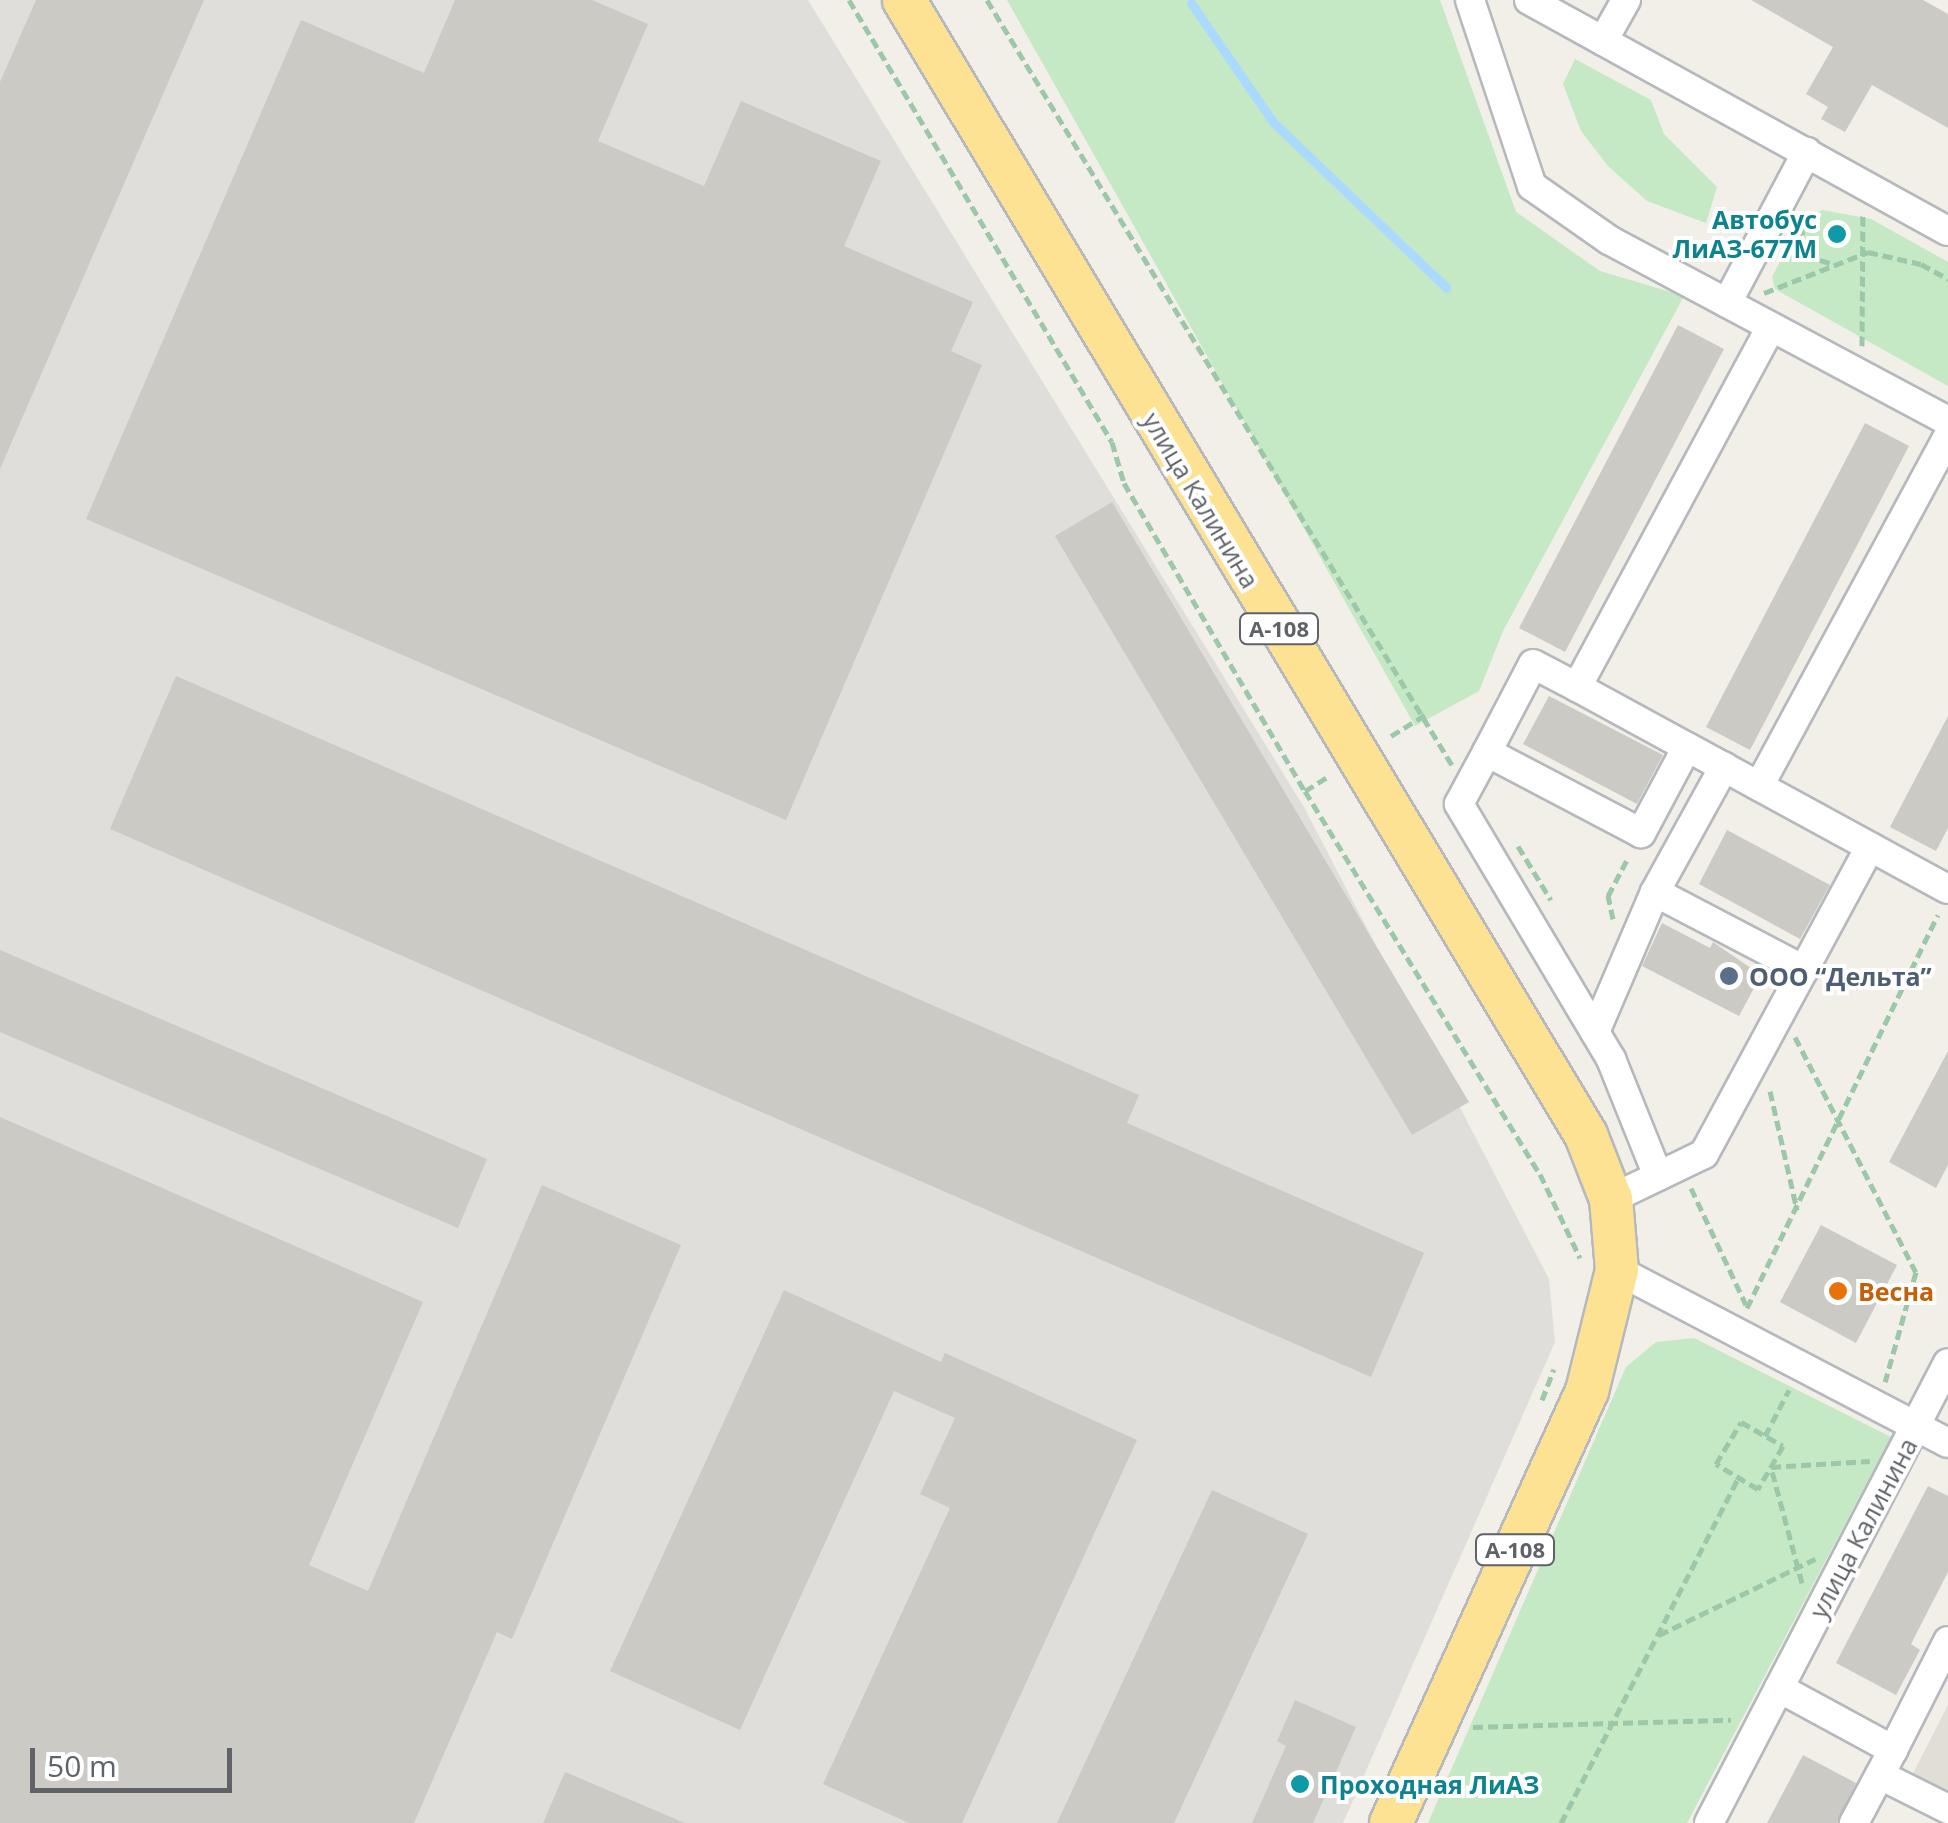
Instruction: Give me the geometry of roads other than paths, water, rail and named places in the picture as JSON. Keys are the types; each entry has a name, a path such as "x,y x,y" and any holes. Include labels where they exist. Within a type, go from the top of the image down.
{"highway":[{"name":"улица Калинина","path":"904,0 1586,1134 1611,1200 1588,1391 1391,1823"}],"street":[{"path":"1470,0 1532,186 1609,240 1948,421"},
{"path":"1528,0 1948,231"},
{"path":"1603,41 1626,0"},
{"path":"1727,303 1807,152"},
{"path":"1578,687 1771,326"},
{"path":"1759,786 1948,437"},
{"path":"1669,1171 1595,1032 1459,804 1534,664 1870,847 1944,900"},
{"path":"1488,752 1642,833 1688,747"},
{"path":"1595,1032 1655,892 1724,767"},
{"path":"1611,1200 1704,1154 1870,847"},
{"path":"1655,892 1804,970"},
{"name":"улица Калинина","path":"1600,1269 1916,1425 1710,1823"},
{"path":"1948,1338 1944,1370 1916,1425 1948,1443"},
{"path":"1854,1823 1948,1640"},
{"path":"1779,1688 1948,1810 1942,1823"}],"waterway":[{"path":"1191,3 1273,122 1447,288"}],"place":[{"name":"Автобус ЛиАЗ-677М","path":"1837,234"},
{"name":"ООО “Дельта”","path":"1729,976"},
{"name":"Весна","path":"1838,1291"},
{"name":"Проходная ЛиАЗ","path":"1300,1784"}]}
